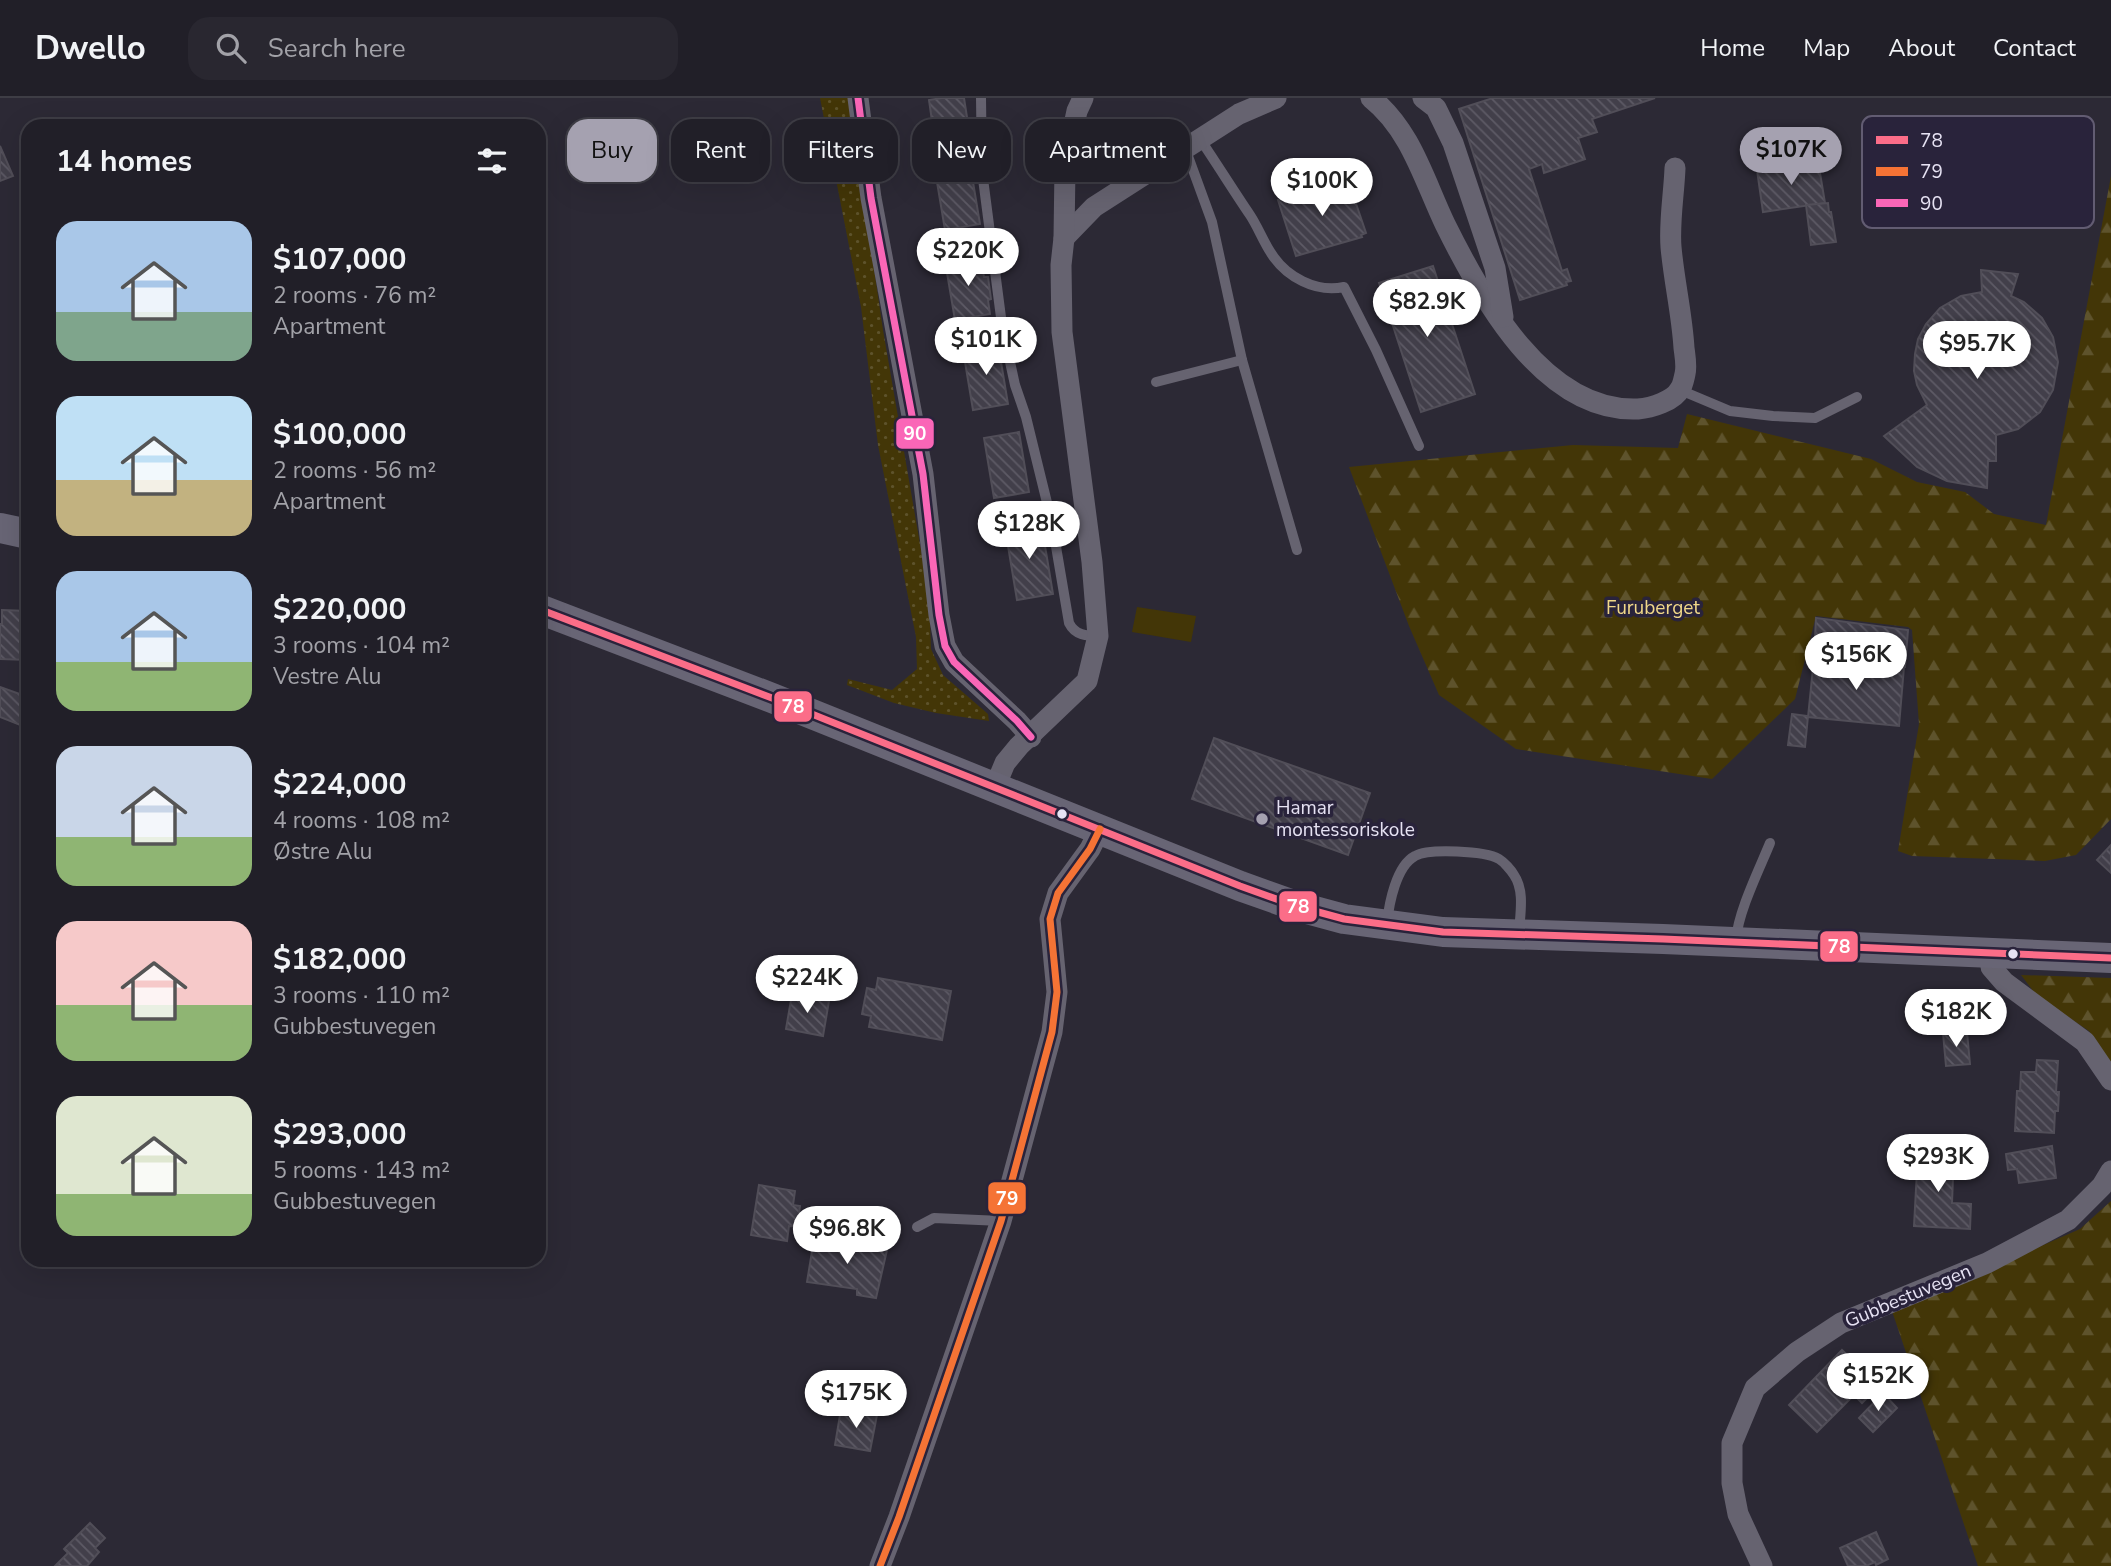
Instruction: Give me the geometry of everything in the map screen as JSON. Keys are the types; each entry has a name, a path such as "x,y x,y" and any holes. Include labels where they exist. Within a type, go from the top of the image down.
{"main road":[{"path":"0,528 21,532"},
{"path":"546,612 772,698 1296,906 1344,919 1443,932 2111,958"}],"street":[{"path":"858,98 871,198 923,474 939,615 946,646 954,662 1031,737"},
{"path":"995,787 1005,763 1087,681 1098,636 1093,562 1062,332 1060,265 1064,238 1066,167 1077,111 1083,98"},
{"path":"1064,238 1094,207 1193,144 1244,106 1276,98"},
{"path":"1371,98 1385,110 1414,152 1470,273 1505,329 1532,360 1574,393 1620,410 1647,408 1668,400 1680,390 1686,371 1683,328 1671,245 1675,168"},
{"path":"1423,98 1436,108 1453,143 1495,268 1505,329"},
{"path":"880,1566 904,1504 1000,1221 1052,1032 1057,992 1050,919 1058,893 1090,849 1100,829"},
{"path":"1991,953 1991,967 2004,982 2085,1042 2111,1080"},
{"name":"Gubbestuvegen","path":"1762,1566 1738,1514 1732,1483 1732,1443 1755,1388 1797,1352 1841,1323 1987,1264 2068,1220 2102,1186 2111,1171"}],"lane":[{"path":"981,98 982,171 1002,326 1052,523 1069,623 1076,632 1086,636 1098,636"},
{"path":"1193,144 1242,360 1297,550"},
{"path":"1193,144 1254,221 1271,254 1282,267 1315,286 1335,289 1345,287 1419,446"},
{"path":"1156,382 1242,360"},
{"path":"1680,390 1730,411 1815,418 1857,397"},
{"path":"1736,943 1741,920 1770,843"},
{"path":"1387,926 1389,901 1401,872 1413,856 1432,850 1489,855 1500,860 1514,875 1521,891 1519,935"},
{"path":"917,1227 934,1218 1000,1221"}],"green space":[{"path":"820,98 849,98 852,119 824,119"},
{"name":"Furuberget","path":"2111,176 2111,819 2076,855 2045,861 1912,856 1898,851 1919,724 1912,630 1908,627 1816,616 1795,699 1712,779 1516,749 1439,695 1409,626 1349,467 1573,445 1678,448 1687,414 1871,459 1917,482 1965,492 1994,514 2046,525"},
{"path":"836,182 861,182 883,330 929,596 931,649 943,675 988,714 989,721 894,703 847,685 848,679 892,690 917,669 916,637 878,445 861,307"},
{"path":"1137,607 1196,616 1191,642 1132,632"},
{"path":"2021,975 2111,978 2111,1064 2089,1031 2037,996"},
{"path":"2111,1201 2111,1566 1978,1566 1892,1311 2080,1229"}],"building":[{"path":"964,98 967,119 932,119 929,100"},
{"path":"1493,98 1655,98 1592,119 1597,132 1578,138 1585,159 1544,173 1542,164 1529,169 1562,271 1567,269 1571,281 1566,282 1567,285 1520,300 1459,109"},
{"path":"0,146 13,176 0,181"},
{"path":"1818,161 1825,203 1763,212 1757,170"},
{"path":"1348,180 1366,233 1361,235 1362,237 1296,256 1278,200"},
{"path":"937,182 973,182 980,224 945,230"},
{"path":"1828,203 1836,242 1811,245 1806,205"},
{"path":"980,255 984,277 988,277 990,314 955,320 945,261"},
{"path":"1433,266 1475,394 1421,412 1379,283"},
{"path":"1981,270 2018,274 2011,296 2024,302 2042,318 2053,337 2058,362 2053,390 2040,412 2018,429 1996,435 1996,461 1988,461 1987,488 1947,481 1917,467 1884,436 1927,405 1917,385 1914,371 1918,339 1926,324 1940,308 1961,296 1982,292"},
{"path":"998,344 1008,404 973,410 963,350"},
{"path":"1019,432 1029,492 994,498 984,438"},
{"path":"1041,522 1053,594 1017,600 1005,528"},
{"path":"2,610 21,611 21,660 0,659"},
{"path":"1816,618 1908,630 1905,667 1814,658"},
{"path":"1814,658 1904,667 1899,726 1808,717"},
{"path":"0,687 21,694 21,725 0,717"},
{"path":"1792,714 1808,716 1805,747 1788,745"},
{"path":"1214,738 1370,793 1348,855 1192,799"},
{"path":"2111,845 2111,873 2097,860"},
{"path":"878,978 951,991 942,1040 869,1027 871,1016 862,1014 867,988 876,990"},
{"path":"1960,991 1977,998 1968,1022 1951,1015"},
{"path":"792,994 829,1001 823,1036 786,1029"},
{"path":"1967,1032 1970,1064 1946,1066 1943,1033"},
{"path":"2037,1060 2058,1061 2058,1111 2055,1111 2054,1133 2015,1131 2021,1072 2036,1072"},
{"path":"2052,1146 2056,1178 2019,1183 2017,1169 2008,1170 2006,1154"},
{"path":"1918,1152 1954,1153 1952,1203 1971,1204 1970,1229 1914,1226"},
{"path":"759,1185 795,1191 793,1205 800,1206 797,1227 789,1226 787,1241 751,1235"},
{"path":"838,1236 853,1237 851,1244 856,1246 887,1250 876,1298 857,1295 857,1289 807,1282 814,1239 837,1243"},
{"path":"1842,1350 1879,1386 1862,1403 1854,1395 1817,1432 1789,1405"},
{"path":"1883,1393 1897,1408 1873,1432 1859,1418"},
{"path":"841,1409 877,1415 870,1451 835,1445"},
{"path":"90,1523 105,1538 95,1548 99,1552 87,1566 55,1566 68,1553 64,1549"},
{"path":"1876,1532 1888,1559 1876,1565 1875,1562 1866,1566 1848,1566 1840,1548"}],"transit line":[{"name":"90","path":"858,98 871,198 923,474 945,646 954,662 1031,737"},
{"name":"78","path":"546,612 772,698 1240,886 1296,906 1344,919 1443,932 2111,958"},
{"name":"79","path":"880,1566 1001,1221 1052,1032 1057,992 1050,919 1058,893 1090,849 1100,829"}],"place":[{"name":"Hamar montessoriskole","path":"1262,819"}]}
